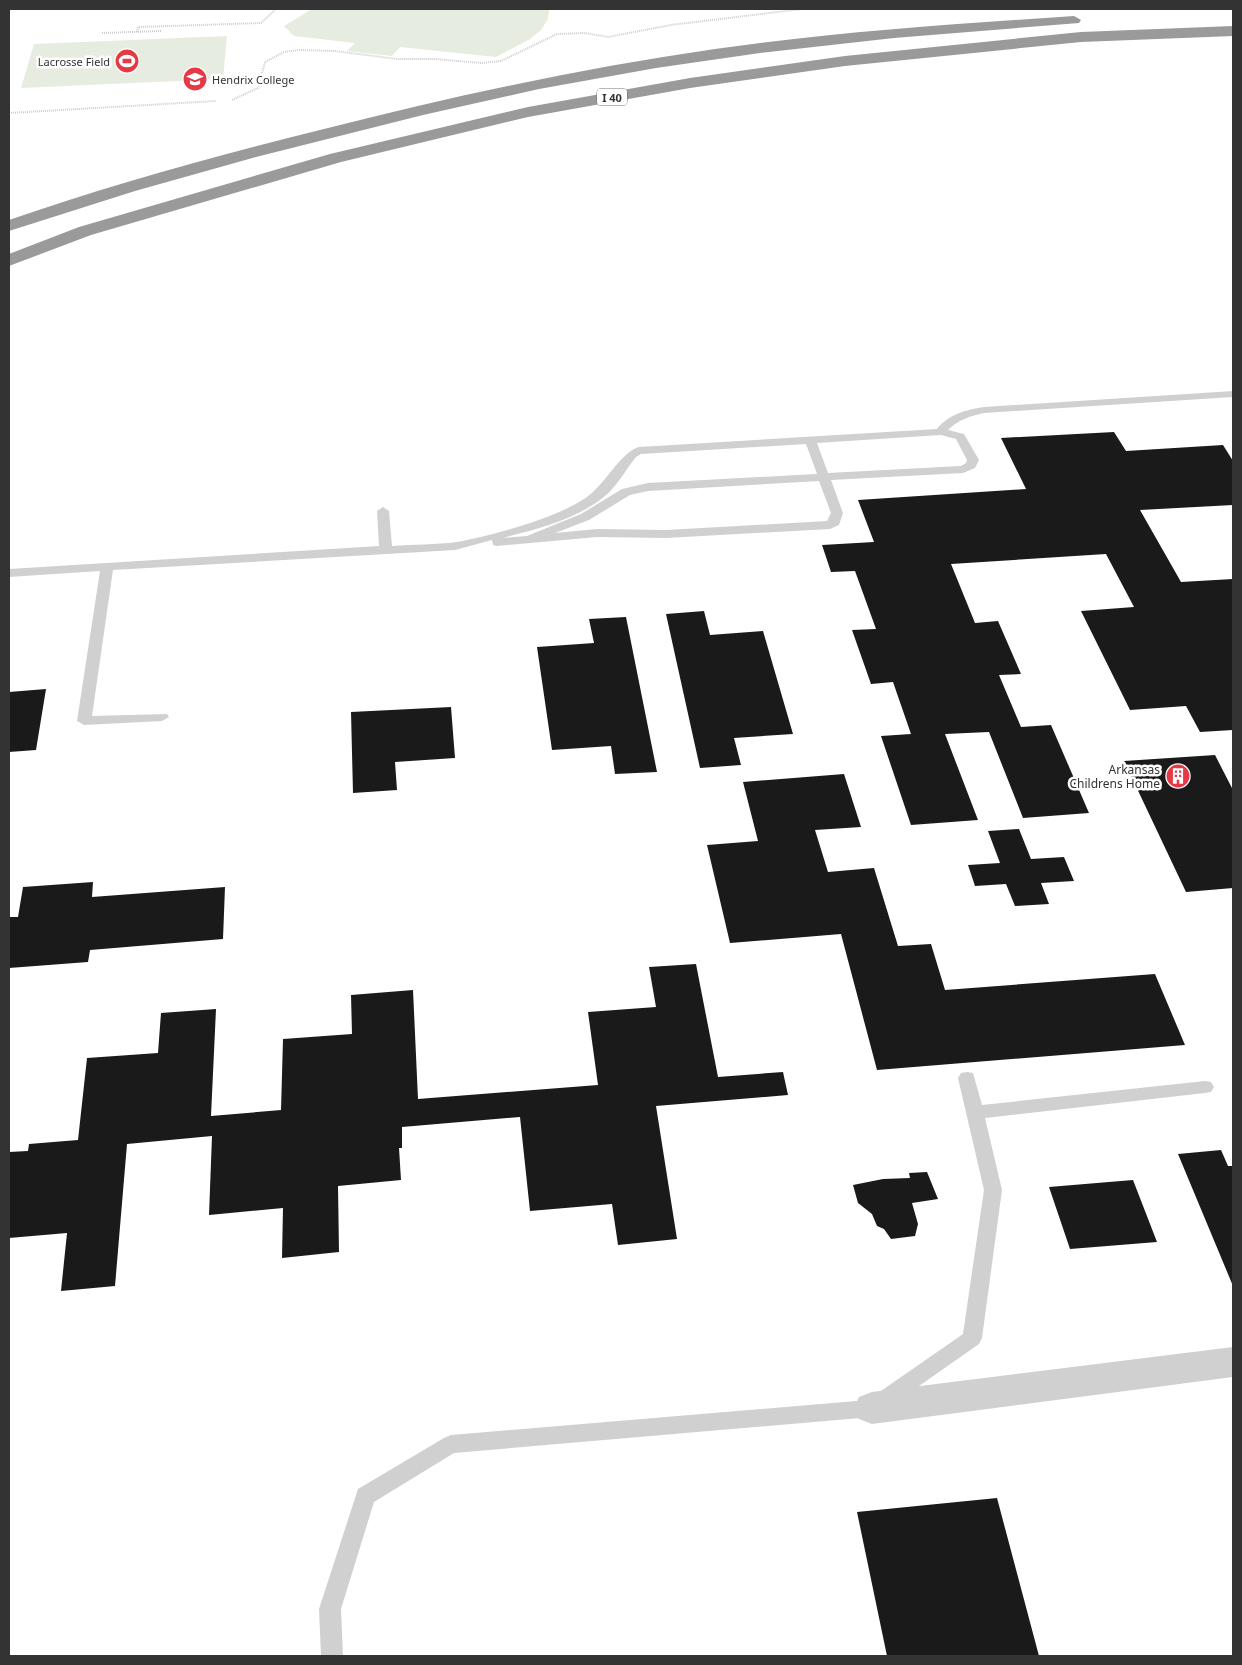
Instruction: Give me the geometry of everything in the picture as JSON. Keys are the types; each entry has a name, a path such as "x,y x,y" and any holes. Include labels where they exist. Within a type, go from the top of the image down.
{"highway":[{"name":"I 40","path":"9,226 146,181 311,137 451,103 585,77 714,54 878,35 1094,18"},
{"name":"I 40","path":"9,260 85,231 326,161 528,112 690,83 845,61 1081,37 1233,31"}],"street":[{"path":"872,1408 1233,1362"}],"lane":[{"path":"941,432 946,423 970,412 984,410 1233,394"},
{"path":"454,546 513,530 574,510 601,492 612,481 632,454 648,450 941,432 960,436 973,460 971,466 962,469 648,487 629,491 586,517 529,539"},
{"path":"9,573 454,546 597,533 666,534 830,525 835,522 837,513 810,440"},
{"path":"622,465 629,491"},
{"path":"383,511 386,550"},
{"path":"107,567 84,721 162,717"},
{"path":"332,1656 330,1609 364,1496 450,1444 872,1408 972,1338 993,1190 967,1078"},
{"path":"975,1112 1205,1087"}],"path":[{"path":"137,32 138,28 261,23 276,9"},
{"path":"232,100 258,88 265,62 284,52 335,51 397,59 435,59 481,63 501,61 556,34 584,34 608,37 670,25 802,9"},
{"path":"102,33 161,31"},
{"path":"9,113 216,101"}],"shaded area":[{"path":"312,9 549,9 548,19 541,30 530,39 496,57 400,47 392,56 347,51 355,43 294,36 284,26"},
{"name":"Lacrosse Field","path":"227,36 223,79 21,88 34,44"}],"building":[{"path":"1114,432 1126,451 1223,445 1233,461 1233,505 1140,510 1181,582 1233,579 1233,730 1200,732 1186,706 1130,710 1081,611 1134,607 1106,554 951,564 975,623 998,621 1021,674 999,675 1021,727 1051,725 1089,813 1023,818 989,732 945,734 978,820 911,825 881,736 911,734 893,682 871,684 852,630 876,629 855,571 831,572 822,545 874,542 858,500 1026,489 1001,438"},
{"path":"704,611 710,635 763,631 793,734 734,738 741,765 700,768 666,614"},
{"path":"626,617 657,772 615,774 611,746 552,750 537,647 594,643 589,619"},
{"path":"46,689 36,750 9,752 9,692"},
{"path":"451,707 455,758 395,762 397,790 353,793 351,712"},
{"path":"1215,755 1233,790 1233,888 1186,892 1124,761"},
{"path":"844,774 861,827 815,830 828,872 874,868 898,946 931,944 945,990 1155,974 1185,1045 877,1070 841,934 730,943 707,845 758,841 743,782"},
{"path":"1019,829 1031,859 1064,857 1074,881 1041,883 1049,904 1015,906 1006,884 975,886 968,865 1000,863 988,831"},
{"path":"93,882 92,897 225,887 223,939 90,950 88,962 9,968 9,917 18,917 23,887"},
{"path":"696,964 718,1077 783,1072 788,1095 656,1106 677,1239 618,1245 612,1204 530,1211 520,1117 402,1127 402,1148 399,1148 401,1180 338,1186 339,1252 282,1258 283,1208 209,1215 212,1136 127,1144 115,1286 61,1291 67,1233 9,1238 9,1152 28,1151 29,1144 78,1140 87,1058 158,1053 161,1013 216,1009 211,1116 281,1110 283,1039 352,1034 351,995 413,990 418,1099 598,1085 588,1012 656,1007 649,967"},
{"path":"1221,1150 1228,1166 1233,1166 1233,1286 1178,1154"},
{"path":"927,1172 938,1199 912,1203 918,1224 915,1236 891,1239 884,1229 877,1226 872,1214 858,1203 853,1185 883,1179 910,1178 909,1173"},
{"path":"1133,1180 1157,1242 1070,1249 1049,1187"},
{"path":"997,1498 1039,1656 887,1656 857,1512"}],"place":[{"name":"Lacrosse Field","path":"127,61"},
{"name":"Hendrix College","path":"195,79"},
{"name":"Arkansas Childrens Home","path":"1178,776"}]}
